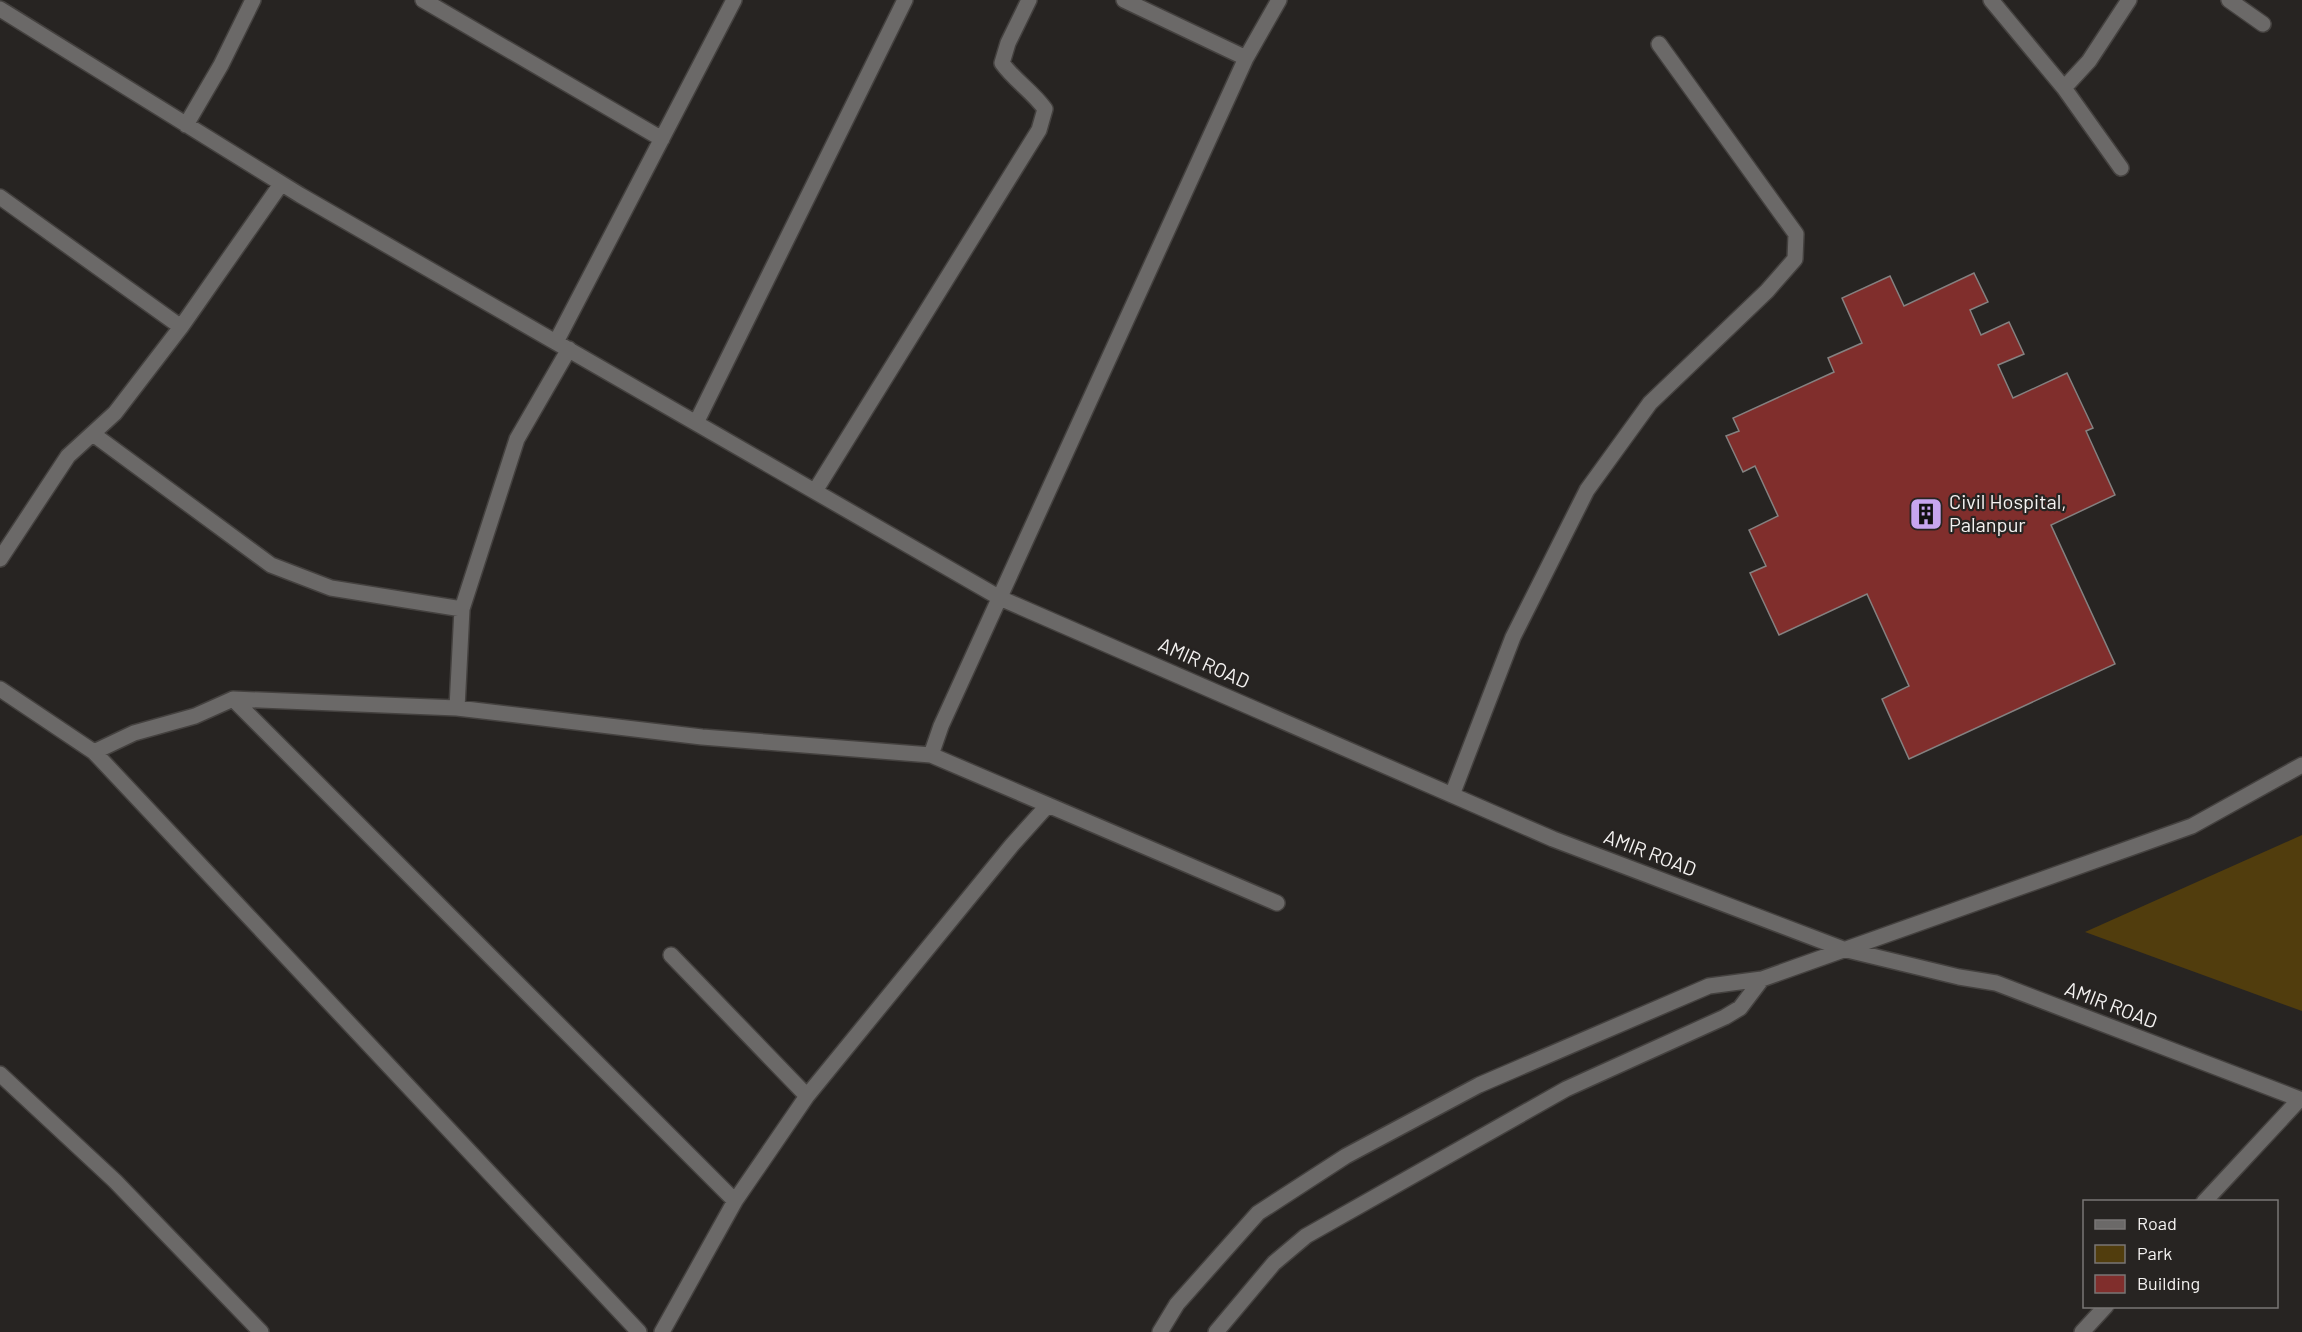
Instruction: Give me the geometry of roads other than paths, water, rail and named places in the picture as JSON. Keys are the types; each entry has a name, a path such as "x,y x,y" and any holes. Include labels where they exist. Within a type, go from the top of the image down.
{"street":[{"path":"186,125 221,65 253,0"},
{"path":"423,0 662,139"},
{"path":"457,708 462,609 517,439 662,139 734,0"},
{"path":"696,423 905,0"},
{"path":"815,491 1039,130 1045,109 1036,97 1011,76 1002,63 1008,43 1029,0"},
{"path":"1124,0 1246,58"},
{"path":"931,755 941,726 1246,58 1279,0"},
{"path":"1991,0 2064,88 2121,168"},
{"path":"2064,88 2089,61 2129,0"},
{"path":"2229,0 2263,24"},
{"name":"AMIR ROAD","path":"0,9 281,184 1000,598 1553,839 1843,949 1959,977 1996,983 2301,1100"},
{"path":"1452,795 1513,637 1587,490 1650,403 1767,291 1795,259 1796,234 1659,44"},
{"path":"0,559 68,456 115,413 181,327 281,184"},
{"path":"0,198 181,327"},
{"path":"93,434 271,565 331,588 462,609"},
{"path":"0,689 94,752 639,1332"},
{"path":"233,699 735,1201"},
{"path":"94,752 134,733 195,717 233,699 457,708 702,737 931,755 1277,903"},
{"path":"1160,1332 1176,1304 1258,1213 1346,1156 1479,1085 1709,986 1762,979 2192,826 2302,765"},
{"path":"662,1332 735,1201 807,1096 1012,845 1048,805"},
{"path":"671,956 807,1096"},
{"path":"1216,1332 1274,1263 1306,1236 1566,1089 1725,1017 1740,1008 1762,979"},
{"path":"0,1074 114,1181 261,1332"},
{"path":"2206,1200 2301,1100"},
{"path":"2082,1332 2104,1308"}],"place":[{"name":"Civil Hospital, Palanpur","path":"1926,514"}]}
